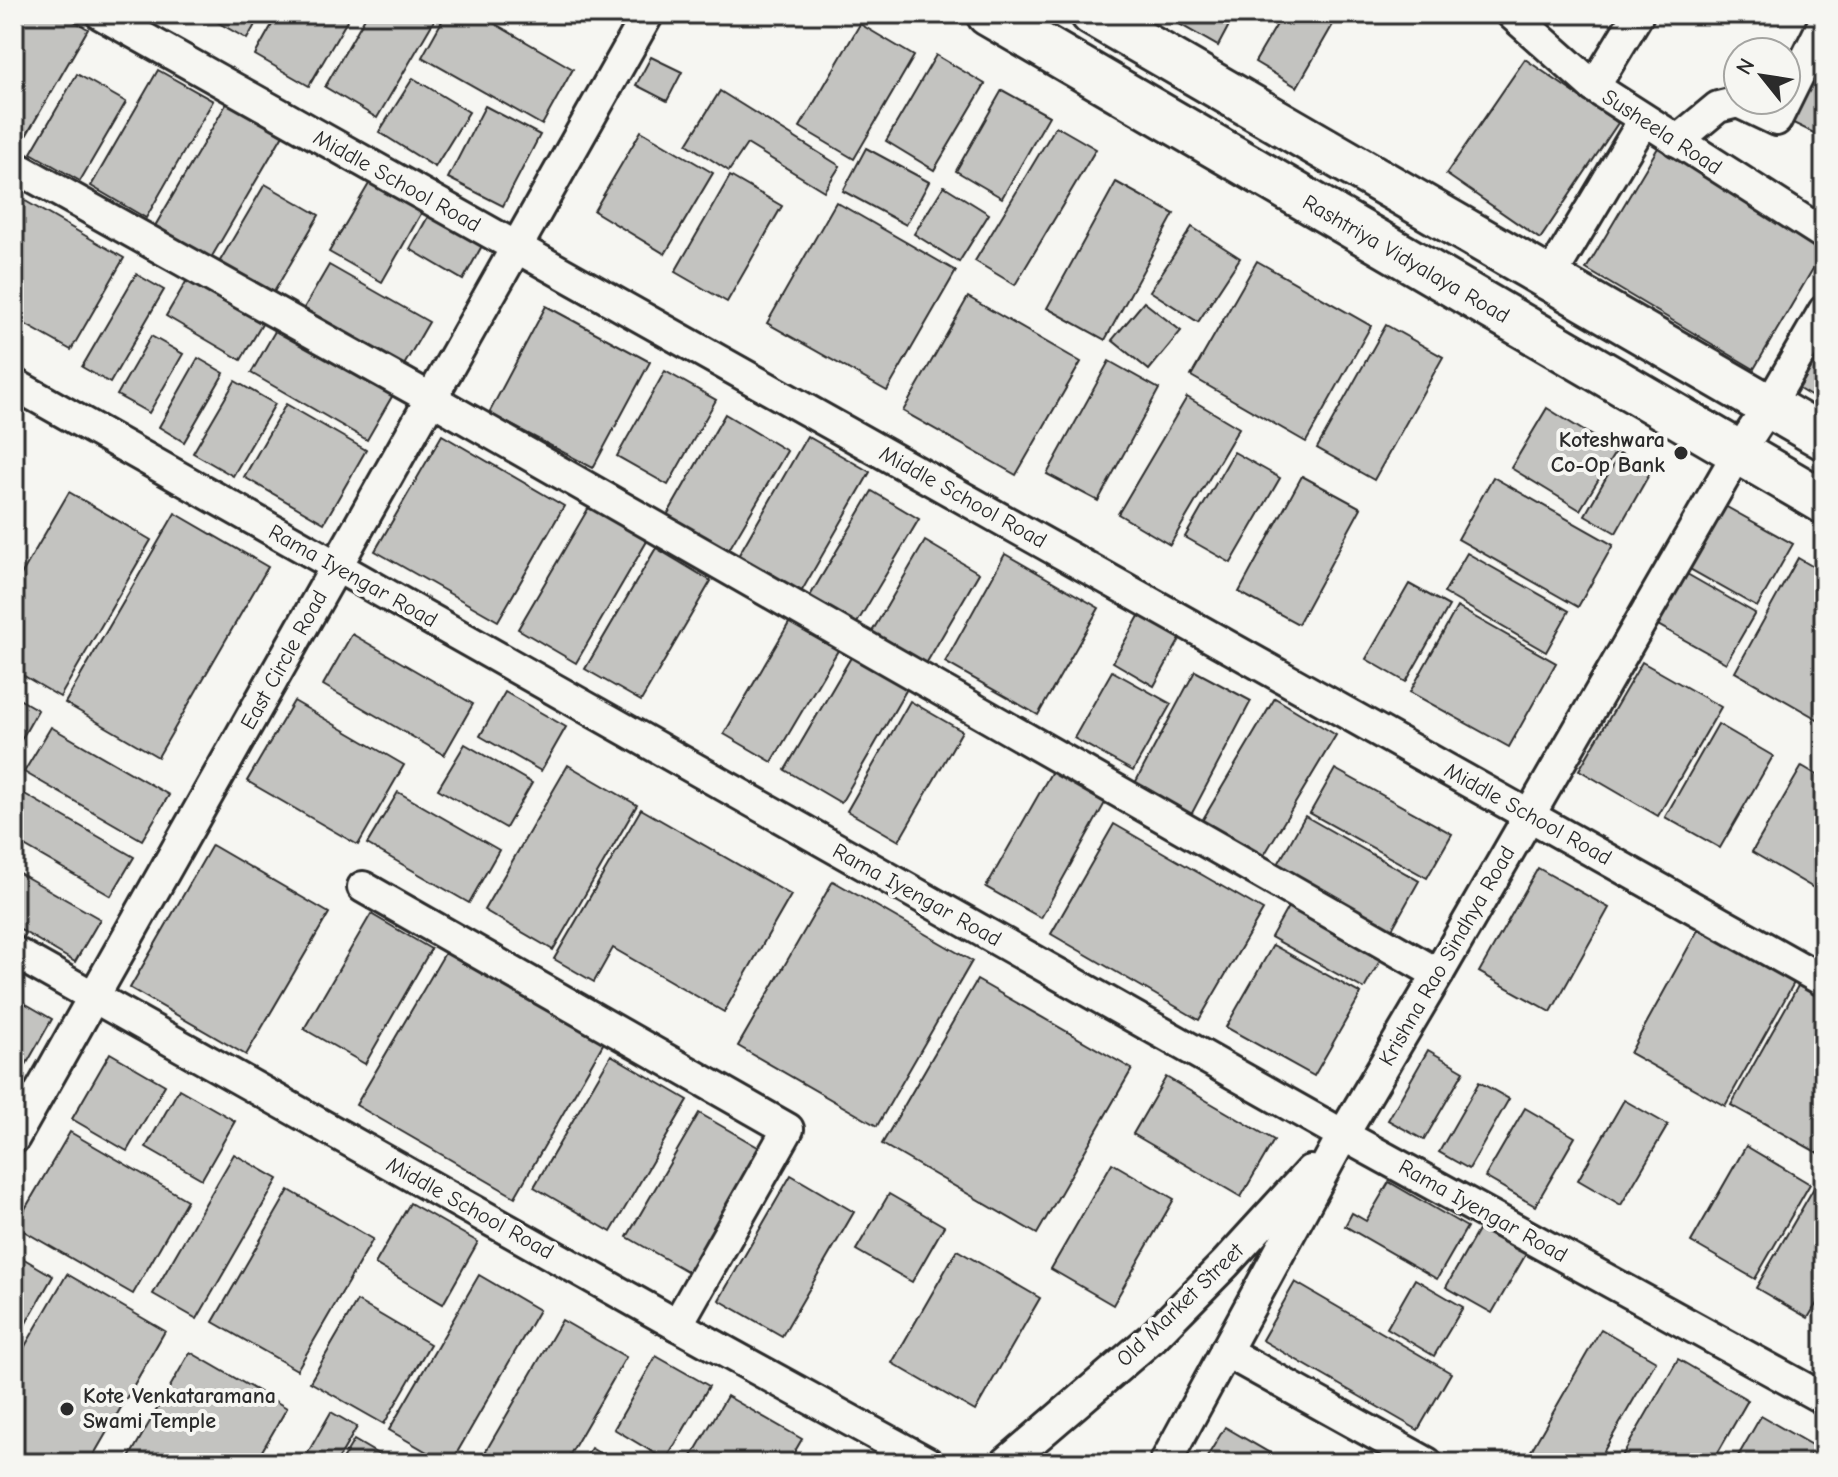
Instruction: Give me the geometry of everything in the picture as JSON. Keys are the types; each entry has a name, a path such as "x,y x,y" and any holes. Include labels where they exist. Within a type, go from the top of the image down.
{"main road":[{"name":"Rashtriya Vidyalaya Road","path":"988,14 1824,502"},
{"path":"1092,14 1824,438"}],"street":[{"name":"Middle School Road","path":"101,14 1824,981"},
{"name":"East Circle Road","path":"14,1138 648,14"},
{"name":"Susheela Road","path":"1512,14 1594,87 1824,234"},
{"path":"1594,87 1638,14"},
{"path":"1677,141 1718,107 1738,102 1776,120 1824,23"},
{"path":"1549,279 1644,120"},
{"path":"14,166 430,398 1438,974"},
{"name":"Krishna Rao Sindhya Road","path":"1165,1463 1343,1135 1738,453 1824,311"},
{"name":"Rama Iyengar Road","path":"14,384 1343,1135 1824,1399"},
{"path":"363,887 788,1129 677,1325"},
{"name":"Middle School Road","path":"14,952 928,1463"},
{"name":"Old Market Street","path":"1006,1463 1153,1337 1225,1264 1343,1135"},
{"path":"1225,1351 1427,1463"}],"building":[{"path":"22,14 62,14 88,29 19,148 14,145 14,28"},
{"path":"203,14 261,14 247,39"},
{"path":"278,14 351,14 309,86 255,55"},
{"path":"367,14 438,14 377,118 325,87"},
{"path":"446,14 478,14 573,69 542,125 422,57"},
{"path":"1171,14 1235,14 1218,46 1169,18"},
{"path":"1283,14 1339,14 1297,87 1255,62"},
{"path":"860,24 914,56 854,159 800,127"},
{"path":"936,55 985,84 934,170 886,141"},
{"path":"651,57 682,72 667,101 636,85"},
{"path":"1525,59 1618,123 1540,239 1446,174"},
{"path":"158,70 213,101 146,218 91,186"},
{"path":"77,74 126,102 80,181 31,153"},
{"path":"1807,75 1824,84 1824,138 1785,119 1786,116 1802,116 1802,85"},
{"path":"413,78 469,112 435,167 379,132"},
{"path":"1002,90 1049,116 1002,198 956,171"},
{"path":"720,91 840,166 824,191 747,144 729,171 687,144"},
{"path":"228,101 284,133 211,258 155,226"},
{"path":"485,106 540,135 503,206 448,178"},
{"path":"1056,126 1096,149 1015,285 975,261"},
{"path":"641,131 713,173 665,254 594,211"},
{"path":"1659,146 1824,244 1824,250 1754,369 1586,269"},
{"path":"866,148 929,182 906,225 843,191"},
{"path":"730,176 782,206 727,302 675,272"},
{"path":"370,182 422,212 382,282 329,252"},
{"path":"1116,182 1174,214 1105,340 1047,308"},
{"path":"265,184 319,215 271,297 217,266"},
{"path":"944,186 989,214 959,262 914,234"},
{"path":"15,195 124,258 71,350 14,318"},
{"path":"836,202 956,271 887,391 767,323"},
{"path":"430,213 483,244 463,280 410,249"},
{"path":"1192,227 1240,258 1198,322 1150,291"},
{"path":"1257,261 1371,326 1306,442 1191,376"},
{"path":"329,265 429,322 400,372 300,315"},
{"path":"136,274 164,290 110,383 82,367"},
{"path":"190,275 265,319 241,360 166,316"},
{"path":"968,297 1081,362 1016,475 903,411"},
{"path":"1144,302 1181,331 1149,370 1112,340"},
{"path":"546,306 650,362 593,468 489,413"},
{"path":"1386,325 1443,357 1374,480 1317,448"},
{"path":"278,326 394,393 367,440 251,373"},
{"path":"151,336 183,354 149,413 117,395"},
{"path":"1824,346 1824,404 1799,389"},
{"path":"198,358 224,373 184,442 159,427"},
{"path":"1109,361 1159,389 1098,501 1047,474"},
{"path":"665,371 716,400 668,485 617,456"},
{"path":"235,381 275,404 233,476 193,453"},
{"path":"1187,397 1239,428 1170,545 1118,514"},
{"path":"286,404 366,450 324,523 244,477"},
{"path":"1547,408 1616,451 1580,510 1511,468"},
{"path":"725,414 787,451 727,553 666,517"},
{"path":"442,435 564,506 498,621 375,551"},
{"path":"807,436 870,472 796,601 733,565"},
{"path":"1234,452 1280,478 1231,563 1185,537"},
{"path":"1620,453 1651,471 1616,533 1585,515"},
{"path":"1302,476 1361,508 1298,624 1239,592"},
{"path":"1493,477 1613,545 1578,607 1458,539"},
{"path":"872,491 919,519 854,628 807,601"},
{"path":"69,492 151,540 60,697 14,670 14,587"},
{"path":"592,502 650,536 576,663 518,629"},
{"path":"1725,506 1793,544 1757,607 1690,569"},
{"path":"175,513 268,567 158,757 65,703"},
{"path":"925,541 979,573 920,674 866,642"},
{"path":"656,548 711,581 641,701 585,669"},
{"path":"1467,553 1569,611 1546,652 1444,593"},
{"path":"1005,554 1099,608 1038,715 945,662"},
{"path":"1798,558 1824,573 1824,712 1819,720 1735,672"},
{"path":"1687,574 1755,613 1726,663 1658,625"},
{"path":"1409,584 1449,606 1406,682 1366,659"},
{"path":"1457,607 1556,663 1509,747 1410,692"},
{"path":"1143,609 1184,632 1154,686 1113,662"},
{"path":"792,618 840,647 772,762 724,734"},
{"path":"352,634 473,704 444,755 323,685"},
{"path":"853,654 908,687 841,803 785,770"},
{"path":"1642,662 1721,707 1658,816 1579,770"},
{"path":"1112,671 1171,704 1133,771 1074,738"},
{"path":"1195,671 1251,701 1191,815 1134,785"},
{"path":"505,692 566,727 541,771 480,736"},
{"path":"14,696 38,710 17,747 14,745"},
{"path":"1275,698 1336,735 1263,857 1202,821"},
{"path":"294,701 404,765 358,845 247,781"},
{"path":"910,701 962,731 899,841 847,811"},
{"path":"1718,724 1773,756 1720,848 1665,817"},
{"path":"51,727 169,795 142,840 24,772"},
{"path":"465,744 532,783 506,828 438,789"},
{"path":"1056,764 1110,794 1041,918 986,887"},
{"path":"568,765 637,805 553,950 484,910"},
{"path":"1802,766 1824,779 1824,879 1817,890 1752,852"},
{"path":"1335,769 1452,834 1427,878 1310,813"},
{"path":"16,789 134,857 111,896 14,840"},
{"path":"398,792 499,850 469,903 367,844"},
{"path":"641,809 791,895 724,1012 613,948 594,982 554,959"},
{"path":"1305,816 1419,881 1391,931 1277,866"},
{"path":"1114,824 1263,910 1199,1020 1051,934"},
{"path":"212,845 329,913 246,1055 130,988"},
{"path":"1538,868 1609,908 1551,1012 1479,972"},
{"path":"14,870 100,919 75,962 14,926"},
{"path":"833,881 972,961 877,1126 738,1046"},
{"path":"1293,898 1386,950 1364,989 1271,937"},
{"path":"371,914 431,949 365,1064 304,1029"},
{"path":"1699,928 1795,981 1725,1106 1630,1053"},
{"path":"1273,945 1361,994 1314,1076 1226,1027"},
{"path":"449,946 607,1037 515,1197 356,1105"},
{"path":"977,980 1132,1069 1037,1234 882,1144"},
{"path":"1799,984 1824,998 1824,1141 1818,1153 1731,1105"},
{"path":"14,997 52,1019 14,1086"},
{"path":"1428,1050 1464,1071 1424,1140 1388,1120"},
{"path":"110,1053 165,1085 127,1151 72,1119"},
{"path":"611,1055 688,1100 611,1232 534,1187"},
{"path":"1166,1077 1274,1140 1241,1197 1133,1134"},
{"path":"1479,1082 1509,1099 1469,1169 1439,1152"},
{"path":"179,1089 235,1121 202,1179 146,1147"},
{"path":"1624,1100 1668,1125 1621,1205 1578,1180"},
{"path":"1525,1108 1575,1137 1535,1206 1485,1177"},
{"path":"699,1113 770,1154 699,1278 627,1237"},
{"path":"70,1132 187,1200 133,1294 15,1226"},
{"path":"1746,1146 1810,1184 1755,1279 1691,1242"},
{"path":"234,1154 278,1179 197,1319 153,1294"},
{"path":"1112,1163 1174,1199 1113,1305 1051,1269"},
{"path":"1822,1174 1824,1291 1808,1318 1756,1288"},
{"path":"791,1175 854,1212 782,1336 719,1300"},
{"path":"1389,1182 1467,1227 1437,1279 1345,1226 1352,1213 1366,1221"},
{"path":"289,1190 373,1239 297,1370 213,1322"},
{"path":"889,1194 944,1226 912,1282 856,1250"},
{"path":"410,1203 478,1242 443,1304 375,1264"},
{"path":"1480,1227 1526,1254 1492,1313 1446,1287"},
{"path":"957,1250 1040,1298 975,1411 892,1363"},
{"path":"14,1253 53,1276 14,1344"},
{"name":"Kote Venkataramana Swami Temple","path":"67,1274 165,1331 89,1463 31,1463 14,1453 14,1365"},
{"path":"479,1275 539,1310 451,1463 446,1463 389,1430"},
{"path":"1415,1279 1463,1307 1434,1356 1387,1328"},
{"path":"1295,1282 1451,1373 1418,1430 1262,1340"},
{"path":"357,1301 430,1344 384,1424 310,1382"},
{"path":"562,1320 626,1357 565,1463 479,1463"},
{"path":"1601,1329 1656,1361 1597,1463 1524,1463"},
{"path":"190,1352 287,1408 255,1463 126,1463"},
{"path":"656,1356 709,1386 666,1460 614,1429"},
{"path":"1678,1359 1748,1400 1712,1463 1618,1463"},
{"path":"727,1396 802,1439 788,1463 688,1463"},
{"path":"331,1412 357,1427 336,1463 302,1463"},
{"path":"1761,1416 1815,1447 1806,1463 1734,1463"},
{"path":"1225,1427 1287,1463 1204,1462"},
{"path":"354,1440 393,1463 340,1463"},
{"path":"591,1448 616,1463 582,1463"}],"place":[{"name":"Koteshwara Co-Op Bank","path":"1681,453"},
{"name":"Kote Venkataramana Swami Temple","path":"67,1409"}]}
